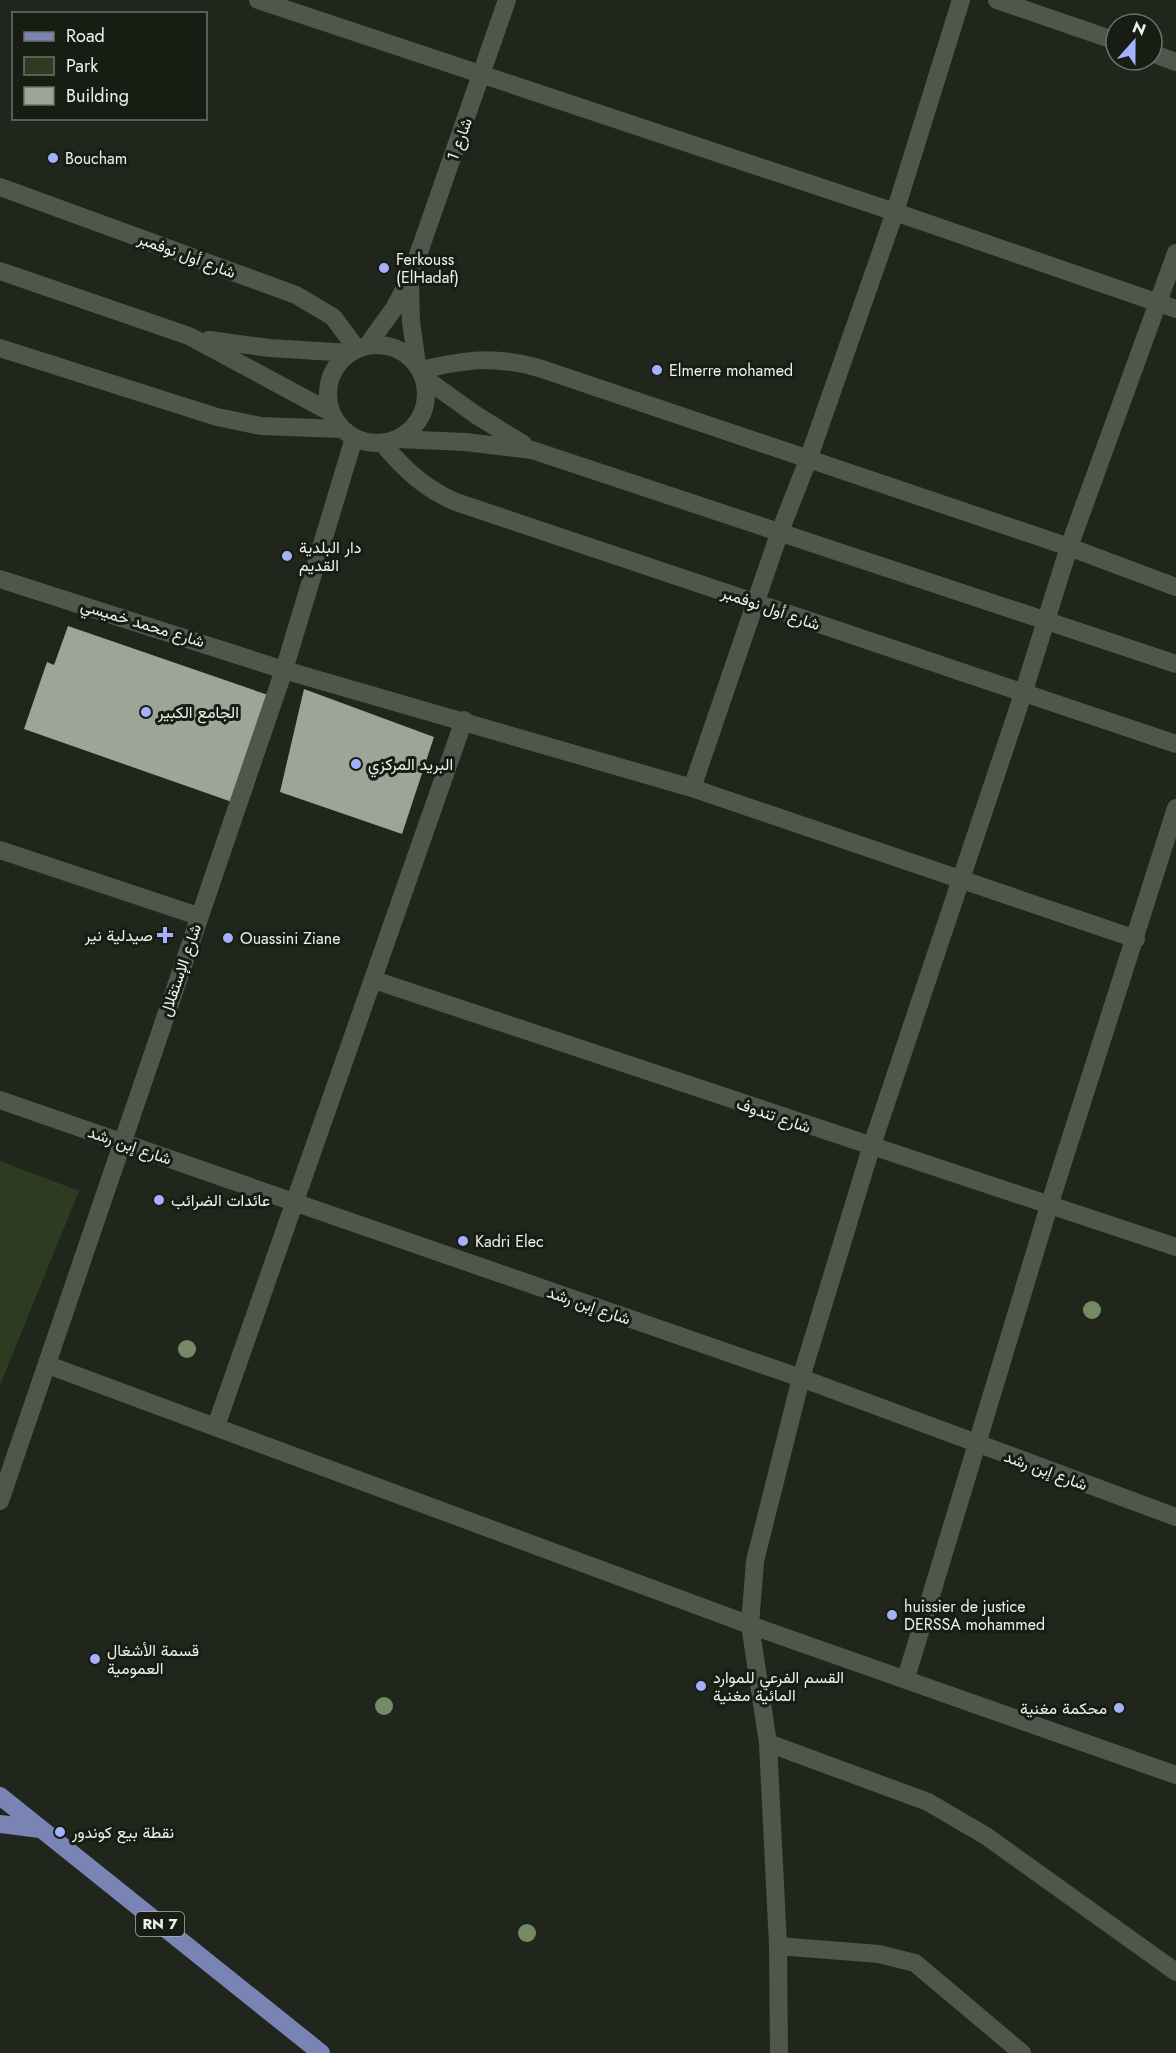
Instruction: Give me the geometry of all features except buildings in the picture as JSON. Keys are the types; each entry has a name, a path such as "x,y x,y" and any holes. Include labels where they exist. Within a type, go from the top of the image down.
{"main road":[{"name":"RN 7","path":"0,1796 321,2053"},
{"path":"0,1824 42,1829"}],"street":[{"path":"258,0 895,212 1168,306"},
{"name":"شارع 1","path":"358,349 395,307 410,278 507,0"},
{"path":"692,788 779,534 808,460 895,212 961,0"},
{"path":"997,0 1104,37"},
{"name":"شارع أول نوفمبر","path":"0,187 296,295 333,317 358,349"},
{"path":"779,2053 778,1946 768,1743 750,1625 755,1561 801,1378 871,1148 1023,694 1069,547 1168,306 1176,253"},
{"path":"0,270 189,336 330,411 348,433"},
{"name":"شارع 1","path":"410,278 411,322 420,370"},
{"path":"189,336 269,348 358,349 381,345 394,348 476,416 532,450"},
{"path":"0,348 217,417 261,426 348,433 390,442 465,442 532,450 779,534 1176,664"},
{"path":"330,411 328,392 332,372 358,349"},
{"path":"420,370 471,359 517,362 1069,547 1176,587"},
{"path":"390,442 410,432 422,413 426,392 420,370"},
{"name":"شارع الإستقلال","path":"0,1501 48,1365 198,916 284,670 348,433"},
{"name":"شارع أول نوفمبر","path":"390,442 412,476 440,495 498,517 1176,744"},
{"name":"شارع محمد خميسي","path":"0,579 284,670 464,720 692,788 1136,939"},
{"path":"216,1426 464,720"},
{"path":"906,1678 1049,1206 1176,808"},
{"path":"0,850 198,916"},
{"name":"شارع تندوف","path":"374,980 871,1148 1176,1247"},
{"name":"شارع إبن رشد","path":"0,1100 801,1378 976,1445 1176,1516"},
{"path":"48,1365 750,1625 1176,1774"},
{"path":"768,1743 928,1802 986,1836 1176,1972"},
{"path":"778,1946 879,1954 915,1963 1022,2053"}],"green space":[{"path":"0,1161 79,1191 0,1385"}],"place":[{"name":"Boucham","path":"53,158"},
{"name":"Ferkouss (ElHadaf)","path":"384,268"},
{"name":"Elmerre mohamed","path":"657,370"},
{"name":"دار البلدية القديم","path":"287,556"},
{"name":"الجامع الكبير","path":"146,712"},
{"name":"البريد المركزي","path":"356,764"},
{"name":"صيدلية نير","path":"165,935"},
{"name":"Ouassini Ziane","path":"228,938"},
{"name":"عائدات الضرائب","path":"159,1200"},
{"name":"Kadri Elec","path":"463,1241"},
{"name":"huissier de justice DERSSA mohammed","path":"892,1615"},
{"name":"قسمة الأشغال العمومية","path":"95,1659"},
{"name":"القسم الفرعي للموارد المائية مغنية","path":"701,1686"},
{"name":"محكمة مغنية","path":"1119,1708"},
{"name":"نقطة بيع كوندور","path":"60,1832"}]}
